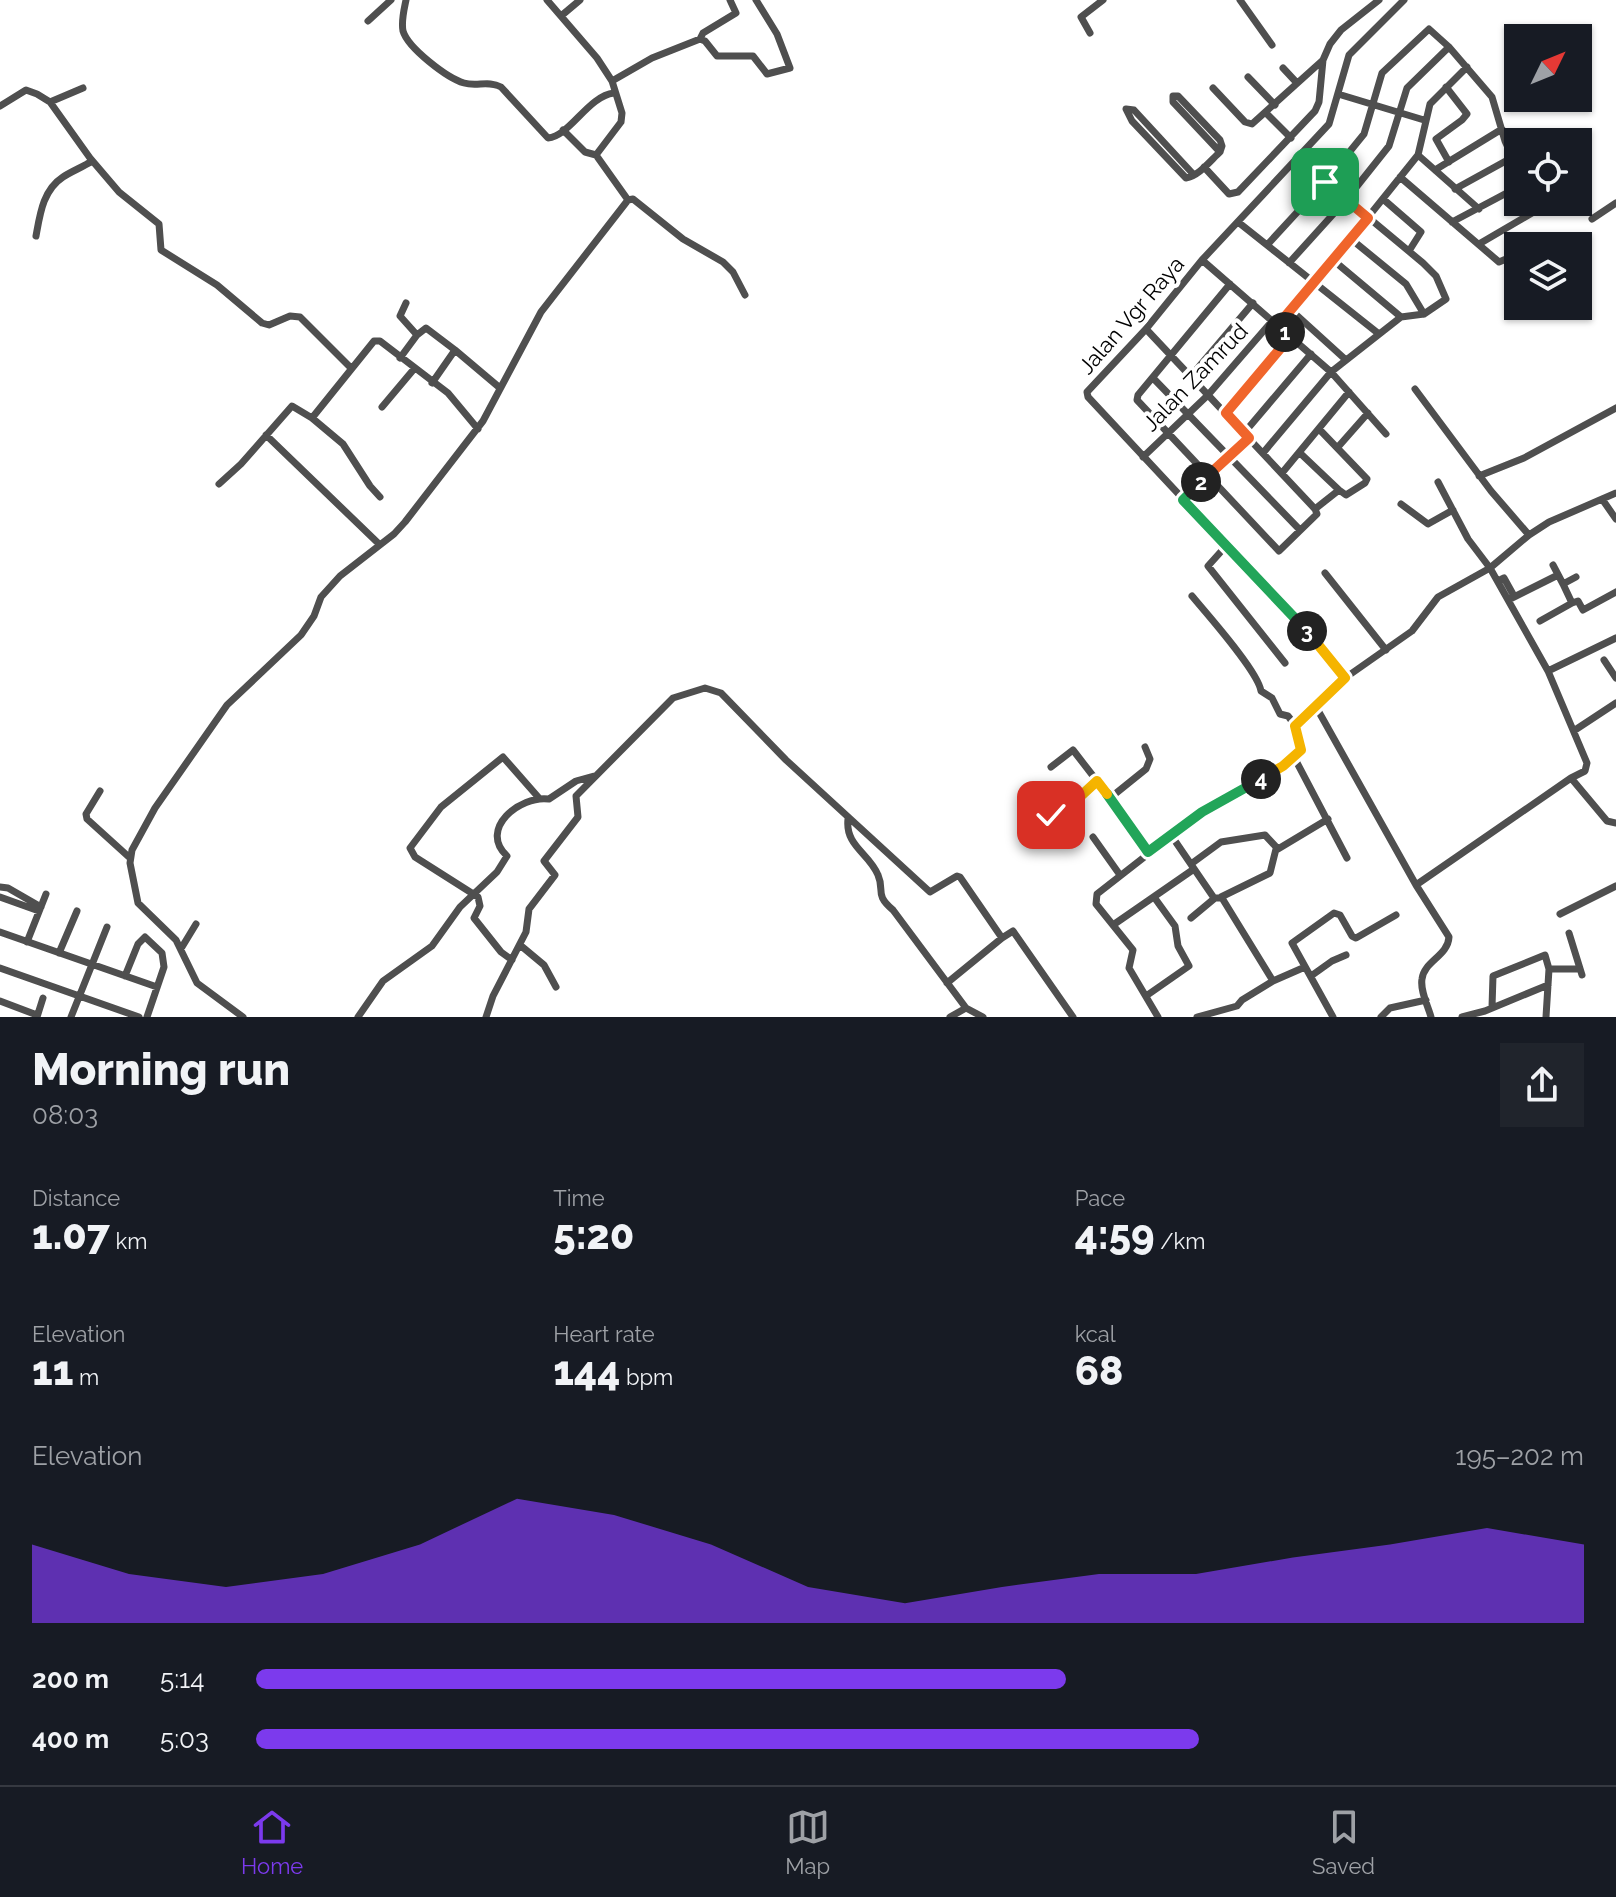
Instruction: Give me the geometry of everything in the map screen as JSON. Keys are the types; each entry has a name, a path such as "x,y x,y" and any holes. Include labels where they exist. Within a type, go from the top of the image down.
{"street":[{"path":"368,21 391,0"},
{"path":"406,0 404,33 409,42 434,64 462,82 492,83 501,87 548,138 553,138 587,108 614,93"},
{"path":"547,0 597,58 612,81 622,113 621,122 596,155"},
{"path":"561,16 580,0"},
{"path":"612,81 652,58 700,39 703,33 736,13 730,0"},
{"path":"700,39 717,56 754,57 767,74 790,68 777,34 756,0"},
{"path":"1090,33 1081,17 1103,0"},
{"path":"1240,0 1272,45"},
{"path":"1204,167 1226,191 1235,195 1318,107 1323,60 1330,44 1341,30 1379,0"},
{"name":"Jalan Vgr Raya","path":"1345,678 1312,637 1143,457 1088,397 1087,392 1146,329 1202,260 1329,124 1345,64 1353,49 1404,0"},
{"path":"1267,245 1364,134 1382,73 1428,30 1433,30 1492,97 1504,134"},
{"path":"1289,263 1389,146 1407,88 1449,47"},
{"path":"1213,88 1248,124 1256,122 1323,60"},
{"name":"Jalan Zamrud","path":"1143,457 1208,395 1315,283 1418,155 1424,120 1431,103 1467,67"},
{"path":"1283,68 1297,83"},
{"path":"1248,77 1275,105"},
{"path":"1446,87 1465,108 1465,118 1436,139 1449,162"},
{"path":"50,102 83,88"},
{"path":"0,106 26,90 50,102 92,161 134,206 159,224 159,244 165,253 217,285 262,323 269,325 290,316 300,317 351,368"},
{"path":"1338,94 1424,120"},
{"path":"1194,175 1134,110 1126,109 1132,121 1183,176 1189,178 1194,175 1204,167 1220,152 1223,149 1220,140 1178,96 1173,96 1173,102 1220,152"},
{"path":"1266,113 1291,138"},
{"path":"1435,170 1502,129"},
{"path":"563,130 585,152 596,155 628,200"},
{"path":"1418,155 1479,209"},
{"path":"1263,453 1331,372 1401,317 1424,314 1445,302 1446,297 1436,276 1297,158"},
{"path":"36,236 51,186 92,161"},
{"path":"1455,189 1504,162"},
{"path":"1400,177 1500,263 1504,261"},
{"path":"1452,222 1504,195"},
{"path":"243,1017 197,983 182,947 138,903 130,858 155,808 227,705 301,635 314,616 321,597 334,582 405,522 478,429 541,312 628,200 633,199 683,239 723,262 733,272 745,295"},
{"path":"1383,199 1421,232 1409,251"},
{"path":"1592,219 1616,203"},
{"path":"1479,244 1527,216"},
{"path":"1238,222 1379,334"},
{"path":"1351,239 1406,284 1424,314"},
{"path":"1202,260 1331,372 1386,434"},
{"path":"1333,260 1401,317"},
{"path":"1146,329 1172,355 1315,509 1317,514 1279,551 1209,475 1141,408 1137,400 1138,395 1153,378 1172,355 1230,284"},
{"path":"406,303 400,316 417,335"},
{"path":"1191,376 1253,303"},
{"path":"1291,310 1346,360"},
{"path":"400,358 426,328 500,388"},
{"path":"1226,413 1290,337"},
{"path":"312,418 374,341 380,341 453,398 478,429"},
{"path":"432,383 455,350"},
{"path":"1183,500 1230,455 1311,354"},
{"path":"382,407 414,369"},
{"path":"1153,378 1300,530"},
{"path":"1415,389 1479,476 1529,535"},
{"path":"1282,473 1349,392"},
{"path":"219,484 294,405 343,444 380,497"},
{"path":"1479,476 1524,458 1616,408"},
{"path":"1338,447 1368,413"},
{"path":"1300,453 1346,495 1367,481 1319,429"},
{"path":"266,435 378,543"},
{"path":"1416,885 1585,771 1587,766 1575,730 1511,598 1468,539 1438,482"},
{"path":"1315,509 1339,490"},
{"path":"1295,725 1345,678 1418,626 1438,597 1490,568 1529,535 1559,516 1616,493"},
{"path":"1602,499 1616,519"},
{"path":"1401,504 1428,524 1453,510"},
{"path":"1226,546 1208,566 1285,663"},
{"path":"1553,565 1572,603"},
{"path":"1325,573 1386,650"},
{"path":"1511,598 1558,575"},
{"path":"1563,584 1576,577"},
{"path":"1540,621 1572,603 1578,601 1583,610 1616,592"},
{"path":"1158,1017 1129,968 1133,950 1096,904 1096,897 1148,852 1202,812 1294,757 1302,747 1295,725 1288,716 1280,714 1272,698 1261,691 1259,682 1231,641 1192,596"},
{"path":"1548,671 1616,638"},
{"path":"1604,660 1616,678"},
{"path":"486,1017 493,996 526,932 531,906 555,873 545,865 544,860 578,817 576,796 673,698 712,689 721,693 848,819 930,892 959,876 1002,938"},
{"path":"1575,730 1616,703"},
{"path":"1315,705 1416,885 1449,937 1446,949 1425,969 1422,976 1421,984 1431,1017"},
{"path":"1110,798 1146,769 1150,759 1145,747"},
{"path":"1051,767 1073,750 1148,852"},
{"path":"512,960 501,952 474,919 480,900 415,857 410,848 441,807 503,757 539,798"},
{"path":"1294,757 1347,858"},
{"path":"358,1017 383,981 432,946 460,907 497,872 507,856 496,840 503,818 518,805 539,798 549,799 576,781 596,776"},
{"path":"1571,778 1607,821 1616,823"},
{"path":"1051,815 1059,816 1097,781"},
{"path":"100,791 86,814 87,819 130,858"},
{"path":"848,819 848,836 877,873 884,903 966,1008 983,1017"},
{"path":"1191,918 1218,898 1270,873 1276,849 1328,819"},
{"path":"1171,835 1218,898 1273,981"},
{"path":"1113,925 1154,897 1221,842 1265,835 1276,849"},
{"path":"1093,837 1120,875"},
{"path":"1560,914 1616,886"},
{"path":"0,887 8,888 40,909"},
{"path":"27,942 46,894"},
{"path":"0,897 40,909"},
{"path":"1146,996 1189,966 1178,946 1175,926 1154,897"},
{"path":"59,953 77,911"},
{"path":"1333,1017 1292,943 1334,913 1340,915 1356,938 1396,915"},
{"path":"182,947 196,924"},
{"path":"71,1017 107,927"},
{"path":"947,983 1013,931 1073,1017"},
{"path":"0,932 157,987"},
{"path":"1549,969 1580,972 1569,933"},
{"path":"125,976 138,944 145,937 162,953 164,967 147,1017"},
{"path":"520,945 544,965 556,987"},
{"path":"1311,976 1328,963 1346,955"},
{"path":"1492,1007 1493,976 1545,955 1549,969 1546,1017"},
{"path":"1197,1017 1237,1006 1273,981 1305,967"},
{"path":"0,968 139,1017"},
{"path":"1462,1017 1472,1016 1548,985"},
{"path":"0,1001 37,1016 43,998"},
{"path":"1381,1017 1390,1008 1426,1000"},
{"path":"950,1017 966,1008"}],"route":[{"path":"1051,815 1059,816 1097,781 1148,852 1202,812 1294,757 1302,747 1295,726 1345,678 1312,637 1183,500 1249,438 1226,413 1290,337 1278,325 1368,218 1325,182"}]}
